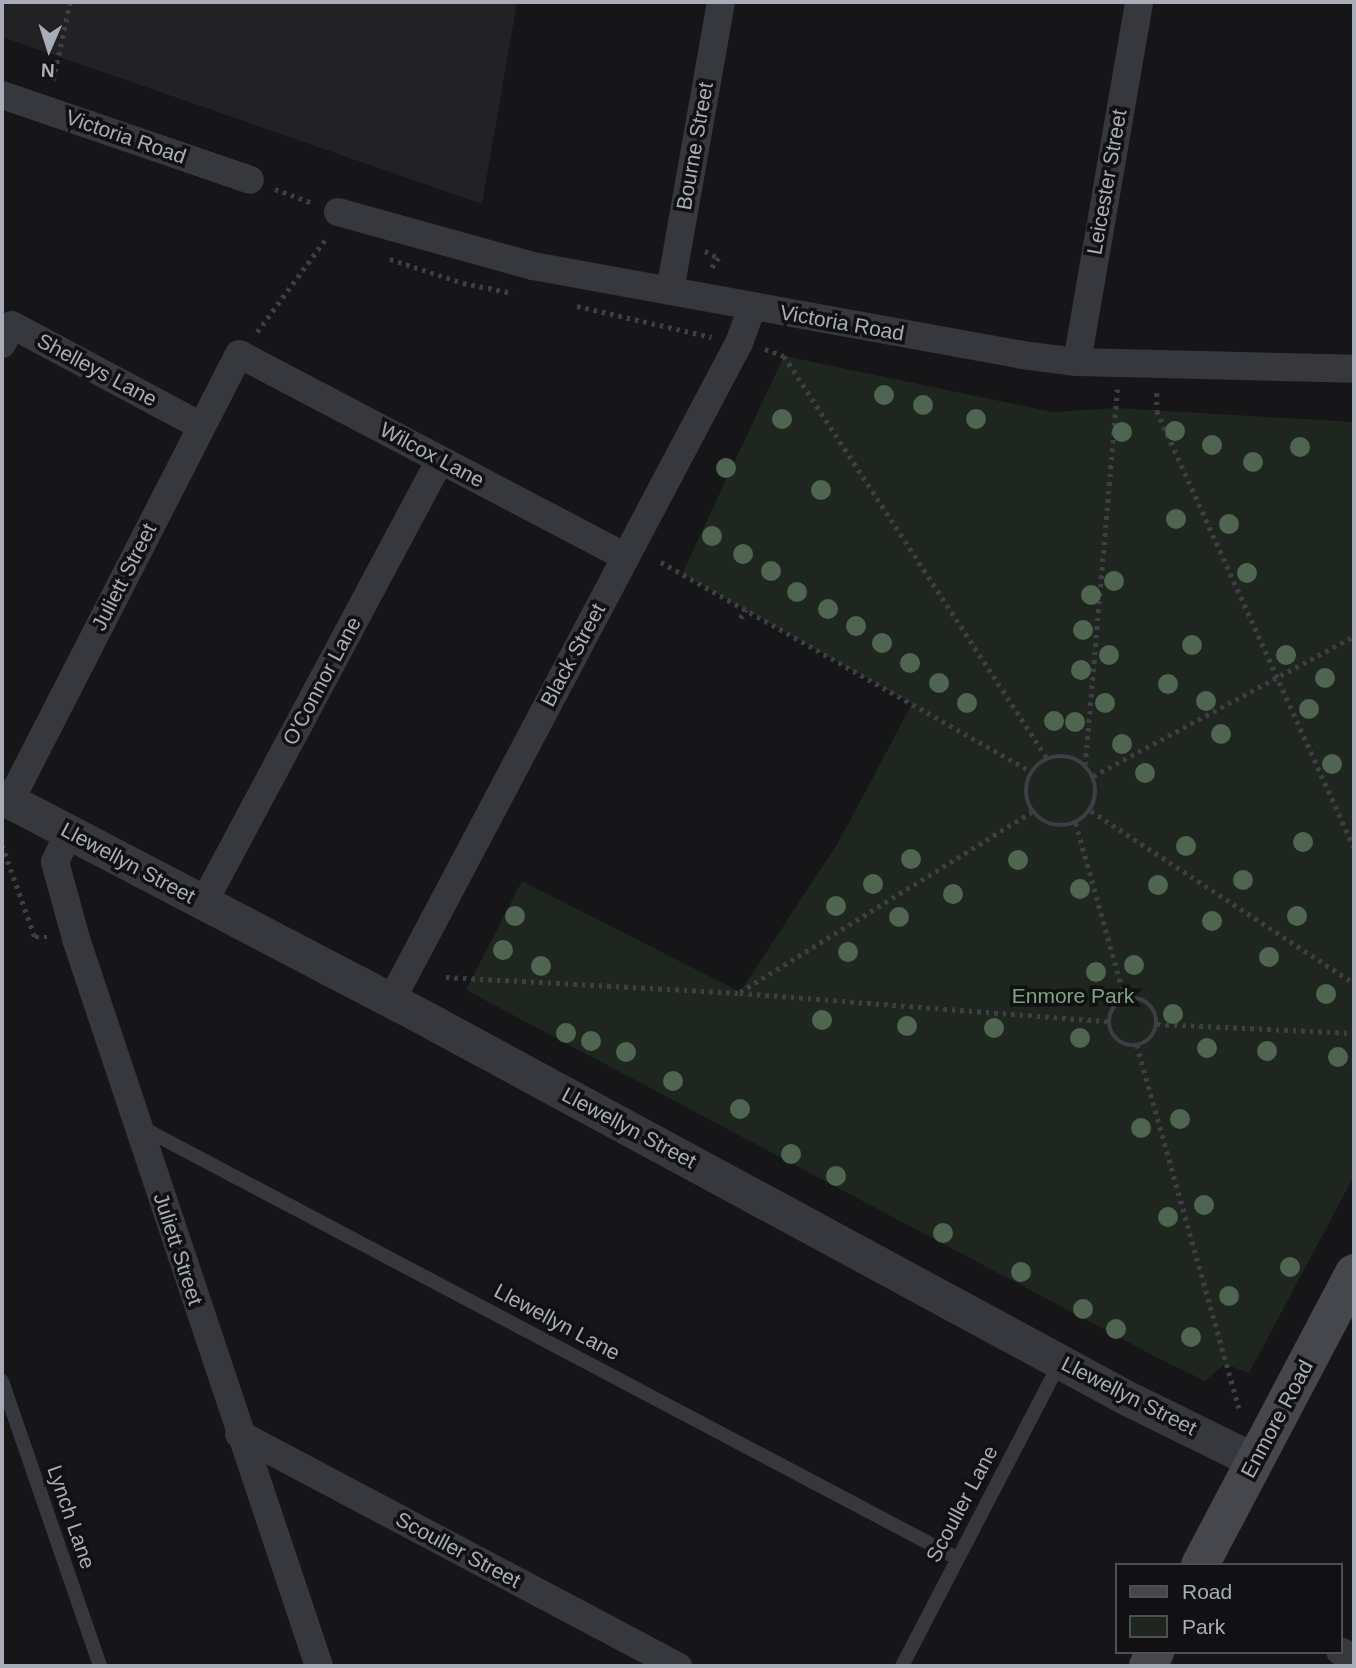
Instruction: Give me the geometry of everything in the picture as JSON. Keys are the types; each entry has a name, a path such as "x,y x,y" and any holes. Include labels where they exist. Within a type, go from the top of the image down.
{"main road":[{"name":"Enmore Road","path":"1201,1563 1354,1273"}],"street":[{"name":"Bourne Street","path":"670,290 721,2"},
{"name":"Leicester Street","path":"1077,362 1139,2"},
{"name":"Victoria Road","path":"2,95 250,180"},
{"name":"Victoria Road","path":"338,212 533,266 670,290 752,308 1077,362 1354,369"},
{"name":"Black Street","path":"391,1001 738,343 752,308"},
{"name":"Shelleys Lane","path":"2,344 12,325 201,426"},
{"name":"Juliett Street","path":"6,799 239,354"},
{"name":"Wilcox Lane","path":"239,354 625,557"},
{"name":"O'Connor Lane","path":"204,902 440,460"},
{"name":"Llewellyn Street","path":"6,799 391,1001 1061,1361 1255,1461"},
{"name":"Juliett Street","path":"69,832 55,862 239,1434 319,1666"},
{"name":"Scouller Street","path":"239,1434 678,1666"}],"lane":[{"name":"Llewellyn Lane","path":"138,1125 957,1558"},
{"name":"Scouller Lane","path":"902,1666 1061,1361"},
{"name":"Lynch Lane","path":"2,1381 100,1666"}],"path":[{"path":"53,80 70,2"},
{"path":"239,354 326,238 338,212 250,180"},
{"path":"755,346 784,356 1046,758"},
{"path":"1158,364 1157,411 1354,847"},
{"path":"1085,765 1117,381"},
{"path":"661,562 1030,771"},
{"path":"740,618 746,610"},
{"path":"1093,776 1354,636"},
{"path":"1046,758 1071,758 1085,765 1093,776 1096,797 1091,811 1076,823 1054,827 1044,823 1031,812 1026,797 1030,771 1046,758"},
{"path":"1091,811 1354,983"},
{"path":"740,993 1031,812"},
{"path":"1076,823 1125,999"},
{"path":"2,845 35,937"},
{"path":"446,977 740,993 1108,1021"},
{"path":"1135,998 1148,1004 1157,1024 1152,1037 1137,1045 1124,1045 1117,1040 1108,1021 1111,1012 1125,999 1135,998"},
{"path":"1157,1024 1354,1033"},
{"path":"1137,1045 1239,1408"}],"shaded area":[{"path":"2,2 517,2 482,204 2,37"}],"green space":[{"name":"Enmore Park","path":"784,356 1053,412 1117,408 1354,422 1354,1176 1249,1373 1225,1364 1205,1381 466,990 522,881 740,992 838,843 912,704 682,574"}]}
